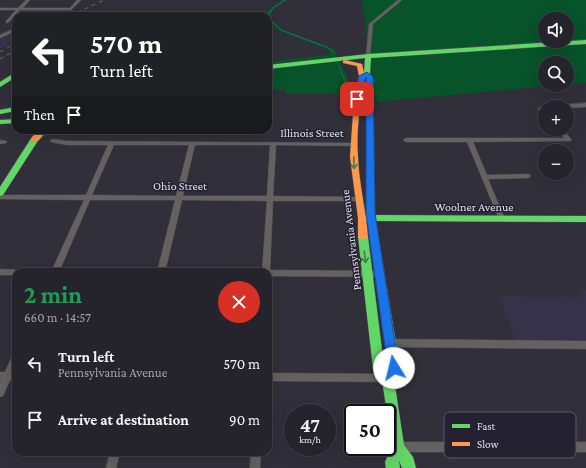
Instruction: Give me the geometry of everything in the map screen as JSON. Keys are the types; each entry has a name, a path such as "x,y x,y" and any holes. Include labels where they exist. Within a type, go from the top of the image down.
{"main road":[{"path":"272,66 378,53 392,54 586,42"},
{"path":"272,70 345,62 368,54 586,46"},
{"name":"Pennsylvania Avenue","path":"368,54 365,75 357,99 354,169 359,198 366,218 379,274 394,368 388,378"},
{"path":"345,62 360,64 365,75"},
{"name":"Pennsylvania Avenue","path":"365,75 370,77 366,218 362,232 379,368 388,378 398,446 408,462 409,468"},
{"path":"0,85 12,77"},
{"path":"0,112 12,110"},
{"path":"0,116 12,114"},
{"path":"0,122 12,121"},
{"path":"35,140 36,134"},
{"path":"0,193 40,134"},
{"name":"Woolner Avenue","path":"366,218 586,219"},
{"name":"Pennsylvania Avenue","path":"393,468 392,462 398,446"}],"street":[{"path":"17,12 28,0"},
{"path":"0,9 71,9 79,0"},
{"name":"Pennsylvania Avenue","path":"368,54 371,24 400,0"},
{"path":"7,22 12,17"},
{"path":"0,37 12,31"},
{"path":"574,106 586,105"},
{"path":"406,140 569,140 565,136"},
{"path":"469,140 502,219"},
{"name":"Illinois Street","path":"53,141 67,143 112,144 354,144"},
{"path":"57,268 112,144"},
{"path":"162,268 192,144"},
{"path":"267,268 273,144"},
{"path":"484,177 528,176"},
{"name":"Ohio Street","path":"0,197 359,198"},
{"path":"0,272 12,272"},
{"path":"272,273 379,274"},
{"path":"390,343 586,345"},
{"path":"0,392 12,366"},
{"path":"272,377 388,378"},
{"path":"398,446 444,446"},
{"path":"576,447 586,447"},
{"path":"111,468 114,456"},
{"path":"255,468 256,456"}],"shaded area":[{"path":"12,32 12,43 0,49 0,37"},
{"path":"579,290 586,290 586,341 516,341 499,296 582,297"}],"green space":[{"path":"282,0 288,0 272,10 272,12 262,12"},
{"path":"362,0 586,0 586,83 574,84 574,56 538,56 538,87 375,102"},
{"path":"272,20 282,29 334,49 354,91 346,93 347,97 340,97 336,94 285,94 285,90 272,90 272,61 331,54 327,49 279,31 272,25"}],"waterway":[{"path":"270,12 273,8 285,0"},
{"path":"272,21 281,30 329,48 334,53"},
{"path":"339,66 349,91"}],"railway":[{"path":"78,12 104,0"},
{"path":"0,52 12,45"},
{"path":"0,59 12,52"}],"traffic: fast":[{"path":"272,67 358,57 586,42"},
{"path":"368,56 367,74 370,77 370,213 394,368 388,378"},
{"path":"0,85 12,77"},
{"path":"0,112 12,110"},
{"path":"0,122 12,121"},
{"path":"0,193 35,139"},
{"path":"365,218 586,219"},
{"path":"363,237 379,368 388,378 398,447 408,462 409,468"},
{"path":"393,468 392,462 398,447"}],"traffic: slow":[{"path":"345,62 360,65 362,76"},
{"path":"363,237 354,157 357,99 362,76 367,74"},
{"path":"35,139 40,134"}],"route":[{"path":"357,99 362,76 367,74 370,77 370,213 394,368"}]}
